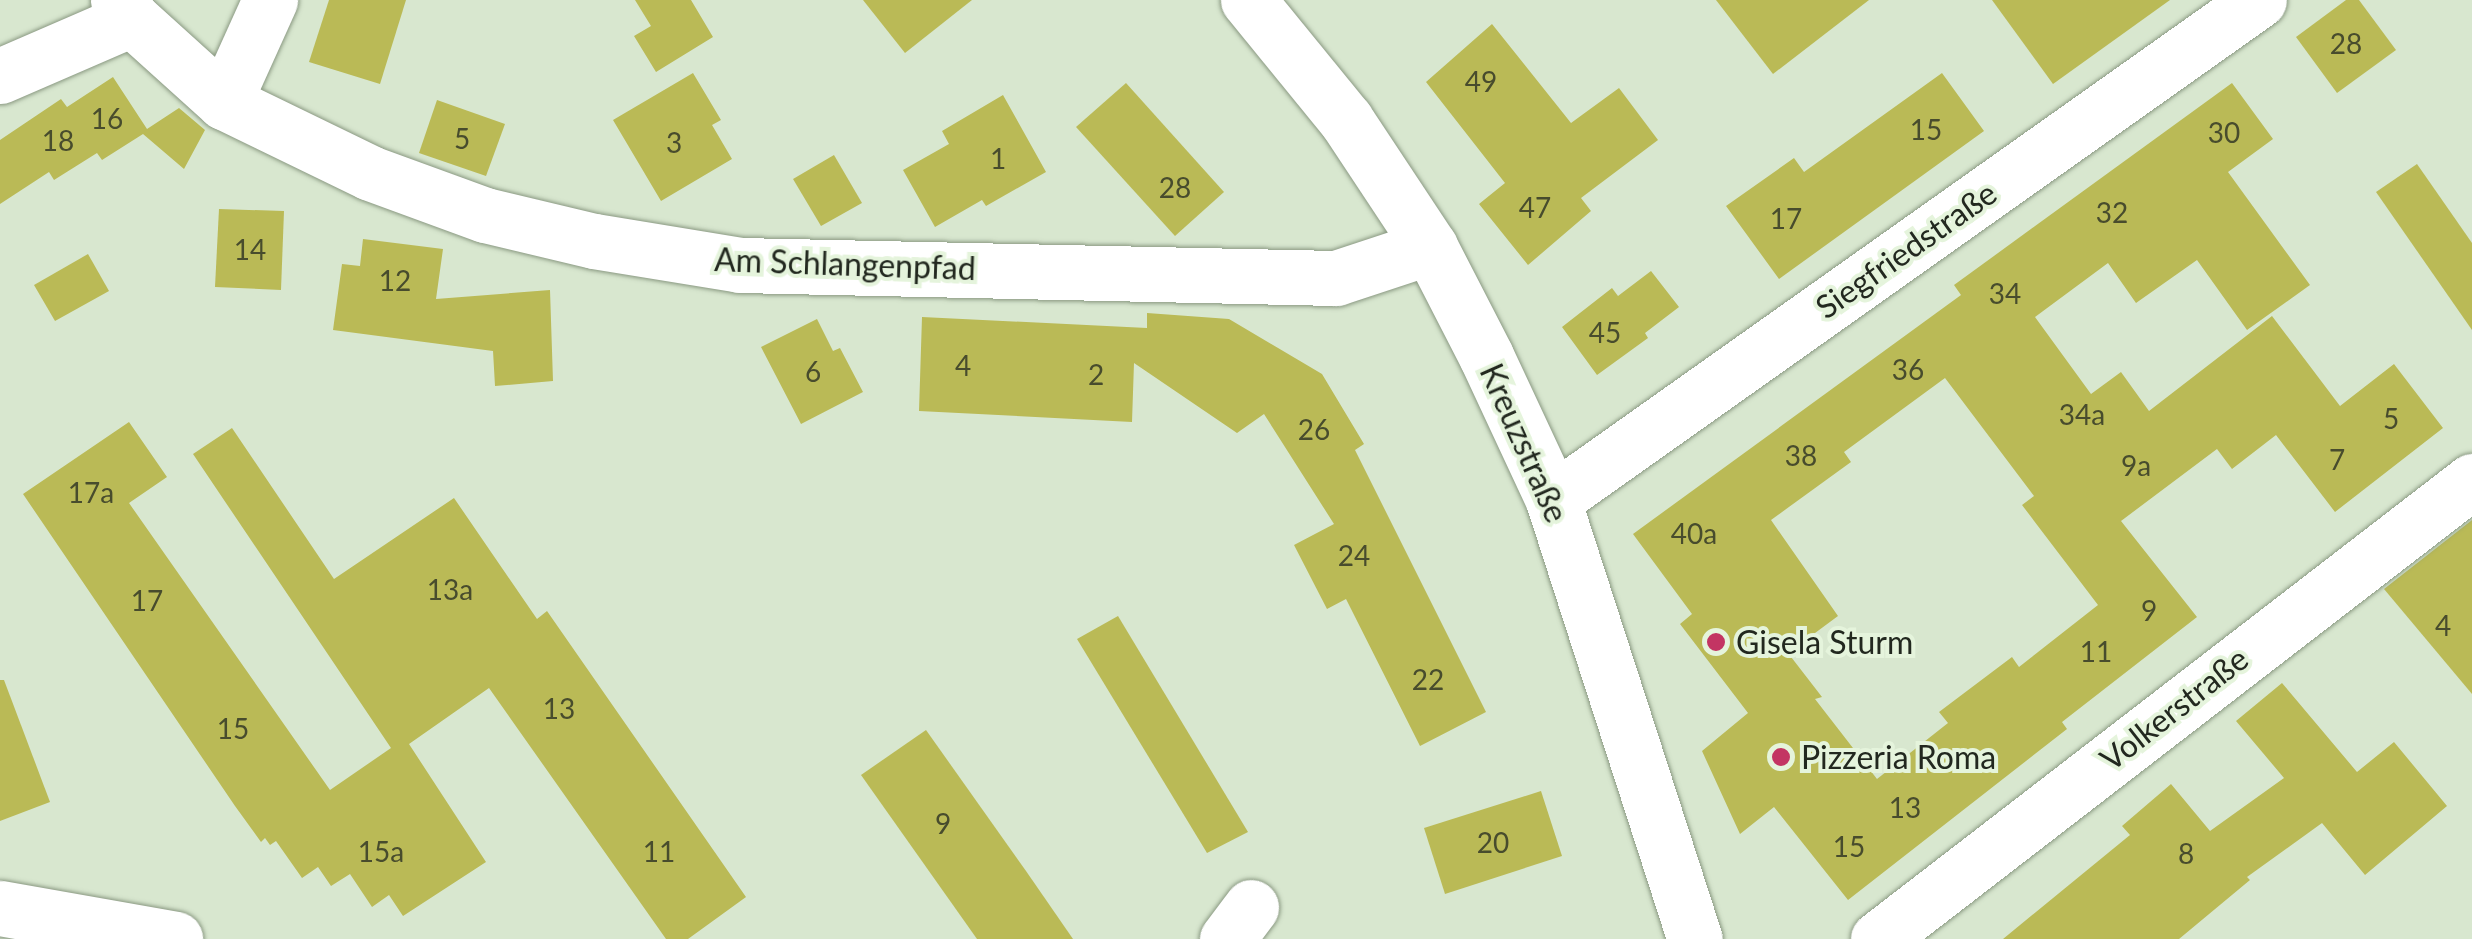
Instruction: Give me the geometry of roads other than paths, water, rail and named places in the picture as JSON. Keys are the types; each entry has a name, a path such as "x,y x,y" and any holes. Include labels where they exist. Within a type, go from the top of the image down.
{"street":[{"path":"224,102 270,0"},
{"name":"Kreuzstraße","path":"1248,0 1346,120 1430,248 1554,500 1695,939"},
{"name":"Siegfriedstraße","path":"1554,500 2259,0"},
{"path":"0,76 125,10"},
{"name":"Am Schlangenpfad","path":"125,10 224,102 370,173 485,215 594,241 740,265 1336,278 1430,248"},
{"name":"Volkerstraße","path":"1878,939 2472,481"},
{"path":"0,908 175,939"}],"place":[{"name":"Gisela Sturm","path":"1716,642"},
{"name":"Pizzeria Roma","path":"1781,757"}]}
